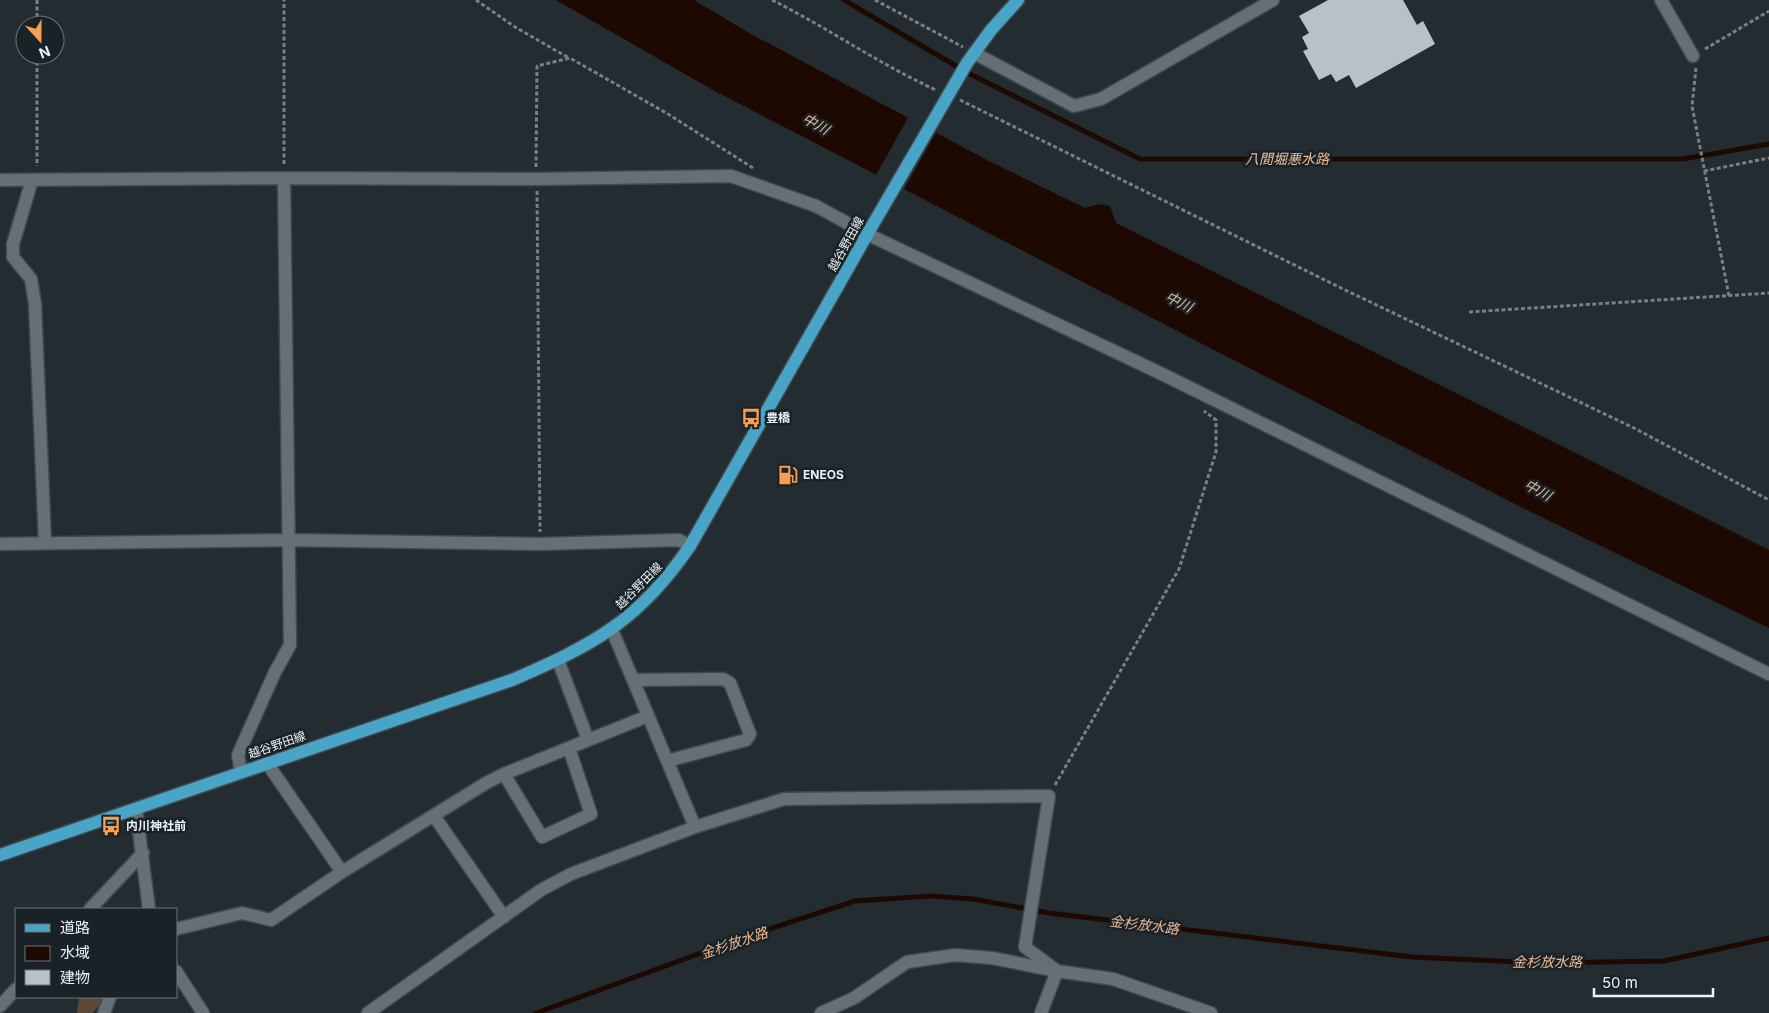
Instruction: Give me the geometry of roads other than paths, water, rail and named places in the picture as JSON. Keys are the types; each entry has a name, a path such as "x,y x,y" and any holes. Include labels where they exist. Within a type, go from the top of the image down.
{"main road":[{"name":"越谷野田線","path":"0,855 512,680 558,660 612,630 656,591 672,573 690,546 870,230 971,58 1018,0"}],"street":[{"path":"971,58 1074,106 1101,99 1252,5 1273,0"},
{"path":"1661,0 1693,56"},
{"path":"0,180 537,179 731,176 816,206 870,230 1769,674"},
{"path":"241,772 238,755 275,672 290,645 284,178"},
{"path":"34,180 14,244 13,257 31,279 35,304 45,543"},
{"path":"0,544 290,540 540,544 679,540 690,546"},
{"path":"612,630 695,827"},
{"path":"558,660 588,740"},
{"path":"633,680 723,679 730,683 750,734 746,740 667,761"},
{"path":"178,929 242,913 271,920 342,872 504,774 648,716"},
{"path":"504,774 542,837 592,814 569,748"},
{"path":"267,763 342,872"},
{"path":"368,1013 541,890 571,874 695,827 784,800 1049,796 1025,946 1057,971"},
{"path":"136,810 149,908"},
{"path":"434,816 504,917"},
{"path":"91,908 143,853"},
{"path":"820,1013 854,998 907,962 954,955 992,958 1057,971 1114,978 1211,1013"},
{"path":"1041,1013 1057,971"},
{"path":"178,974 203,1013"},
{"path":"0,1006 15,990"},
{"path":"105,1013 110,998"}],"water":[{"name":"中川","path":"556,0 694,0 751,34 987,160 1085,208 1100,204 1110,206 1116,223 1769,550 1769,628 1517,505 1214,350 711,89"}],"waterway":[{"name":"八間堀悪水路","path":"844,0 968,73 1140,159 1683,159 1769,144"},
{"name":"金杉放水路","path":"536,1013 745,937 855,901 931,896 973,899 1049,913 1412,957 1541,963 1664,961 1769,938"}],"place":[{"name":"豊橋","path":"751,418"},
{"name":"ENEOS","path":"788,475"},
{"name":"内川神社前","path":"111,826"}]}
